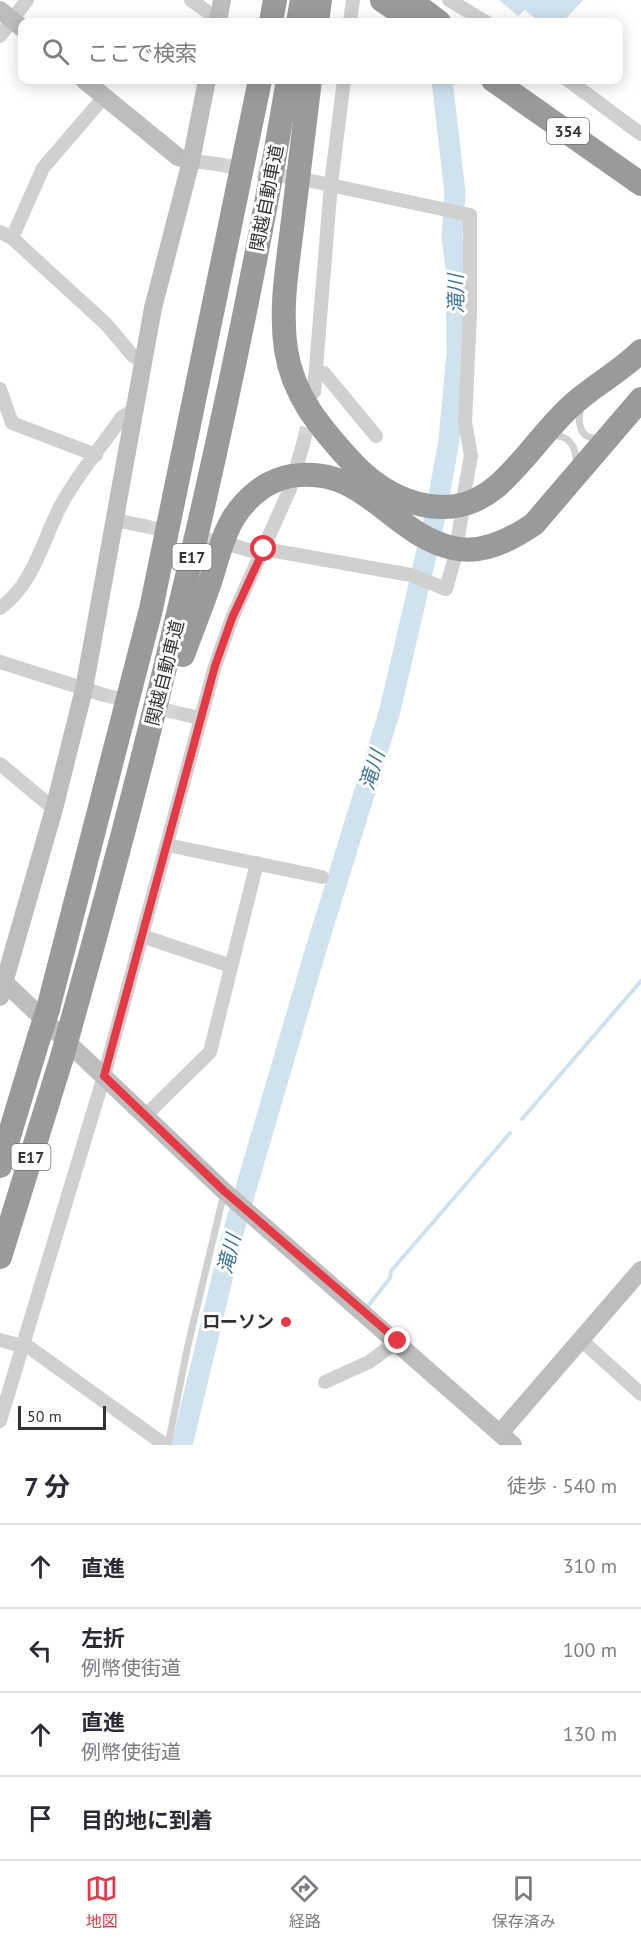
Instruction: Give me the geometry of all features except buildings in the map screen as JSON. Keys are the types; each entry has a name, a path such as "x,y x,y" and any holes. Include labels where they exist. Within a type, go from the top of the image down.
{"highway":[{"path":"272,18 275,0"},
{"path":"299,18 302,0"},
{"path":"318,18 320,0"},
{"path":"382,0 431,18"},
{"name":"関越自動車道","path":"0,1166 48,1009 151,609 259,84"},
{"name":"関越自動車道","path":"0,1257 62,1057 146,752 224,422 287,84"},
{"path":"310,84 283,305 286,350 292,375 315,420 351,462 392,495 435,542 456,548 485,548 520,534 548,511 641,399"},
{"name":"354","path":"499,84 641,184"},
{"name":"354","path":"528,84 641,164"},
{"path":"146,752 226,533 243,504 255,492 283,477 305,474 324,475 411,516 462,504 493,489 584,394 626,367 641,351"}],"street":[{"path":"0,36 27,0"},
{"path":"191,0 214,18"},
{"path":"219,18 222,0"},
{"path":"351,18 353,0"},
{"path":"449,0 479,18"},
{"path":"89,84 178,157 217,164"},
{"path":"206,84 191,160 170,237 143,362 137,408 114,520 84,689 54,809 1,986 104,1076 227,1193 398,1341 506,1439 580,1339 641,1270"},
{"path":"314,392 318,372 331,184 344,84"},
{"path":"573,84 641,134"},
{"path":"104,97 43,168 3,234 106,324 133,356 143,362"},
{"path":"232,545 411,575 446,589 456,548 471,456 465,422 470,314 470,215 307,180"},
{"path":"318,372 324,373 376,436"},
{"path":"0,389 12,423 96,455"},
{"path":"0,608 15,598 27,579 61,506 122,417 137,408"},
{"path":"297,465 304,441"},
{"path":"0,1421 104,1076 200,718 232,618 290,489"},
{"path":"114,520 144,526"},
{"path":"0,662 104,695"},
{"path":"182,714 200,718"},
{"path":"0,764 54,809"},
{"path":"166,845 322,877"},
{"path":"145,1116 210,1053 257,863"},
{"path":"142,936 231,966"},
{"path":"580,1339 641,1394"},
{"path":"0,1340 30,1348 167,1445"},
{"path":"325,1382 369,1362 398,1341"}],"lane":[{"path":"584,394 578,419 582,432 597,439 617,428"},
{"path":"540,441 560,436 572,444 576,450 575,479"},
{"path":"167,1445 188,1345 227,1193"}],"water":[{"path":"499,0 583,0 567,18 535,18 525,10 518,16"}],"waterway":[{"name":"滝川","path":"182,1445 233,1233 316,949 390,710 436,512 449,441 457,353 456,266 452,238 455,193 442,84"},
{"path":"522,1119 641,981"},
{"path":"368,1306 390,1278 391,1271 510,1133"}],"tunnel":[{"path":"217,164 305,180"},
{"path":"304,441 311,409"},
{"path":"144,526 227,544"},
{"path":"104,695 182,714"}],"place":[{"name":"ローソン","path":"286,1322"}],"route":[{"path":"264,549 232,618 215,666 104,1076 224,1191 398,1341"}]}
